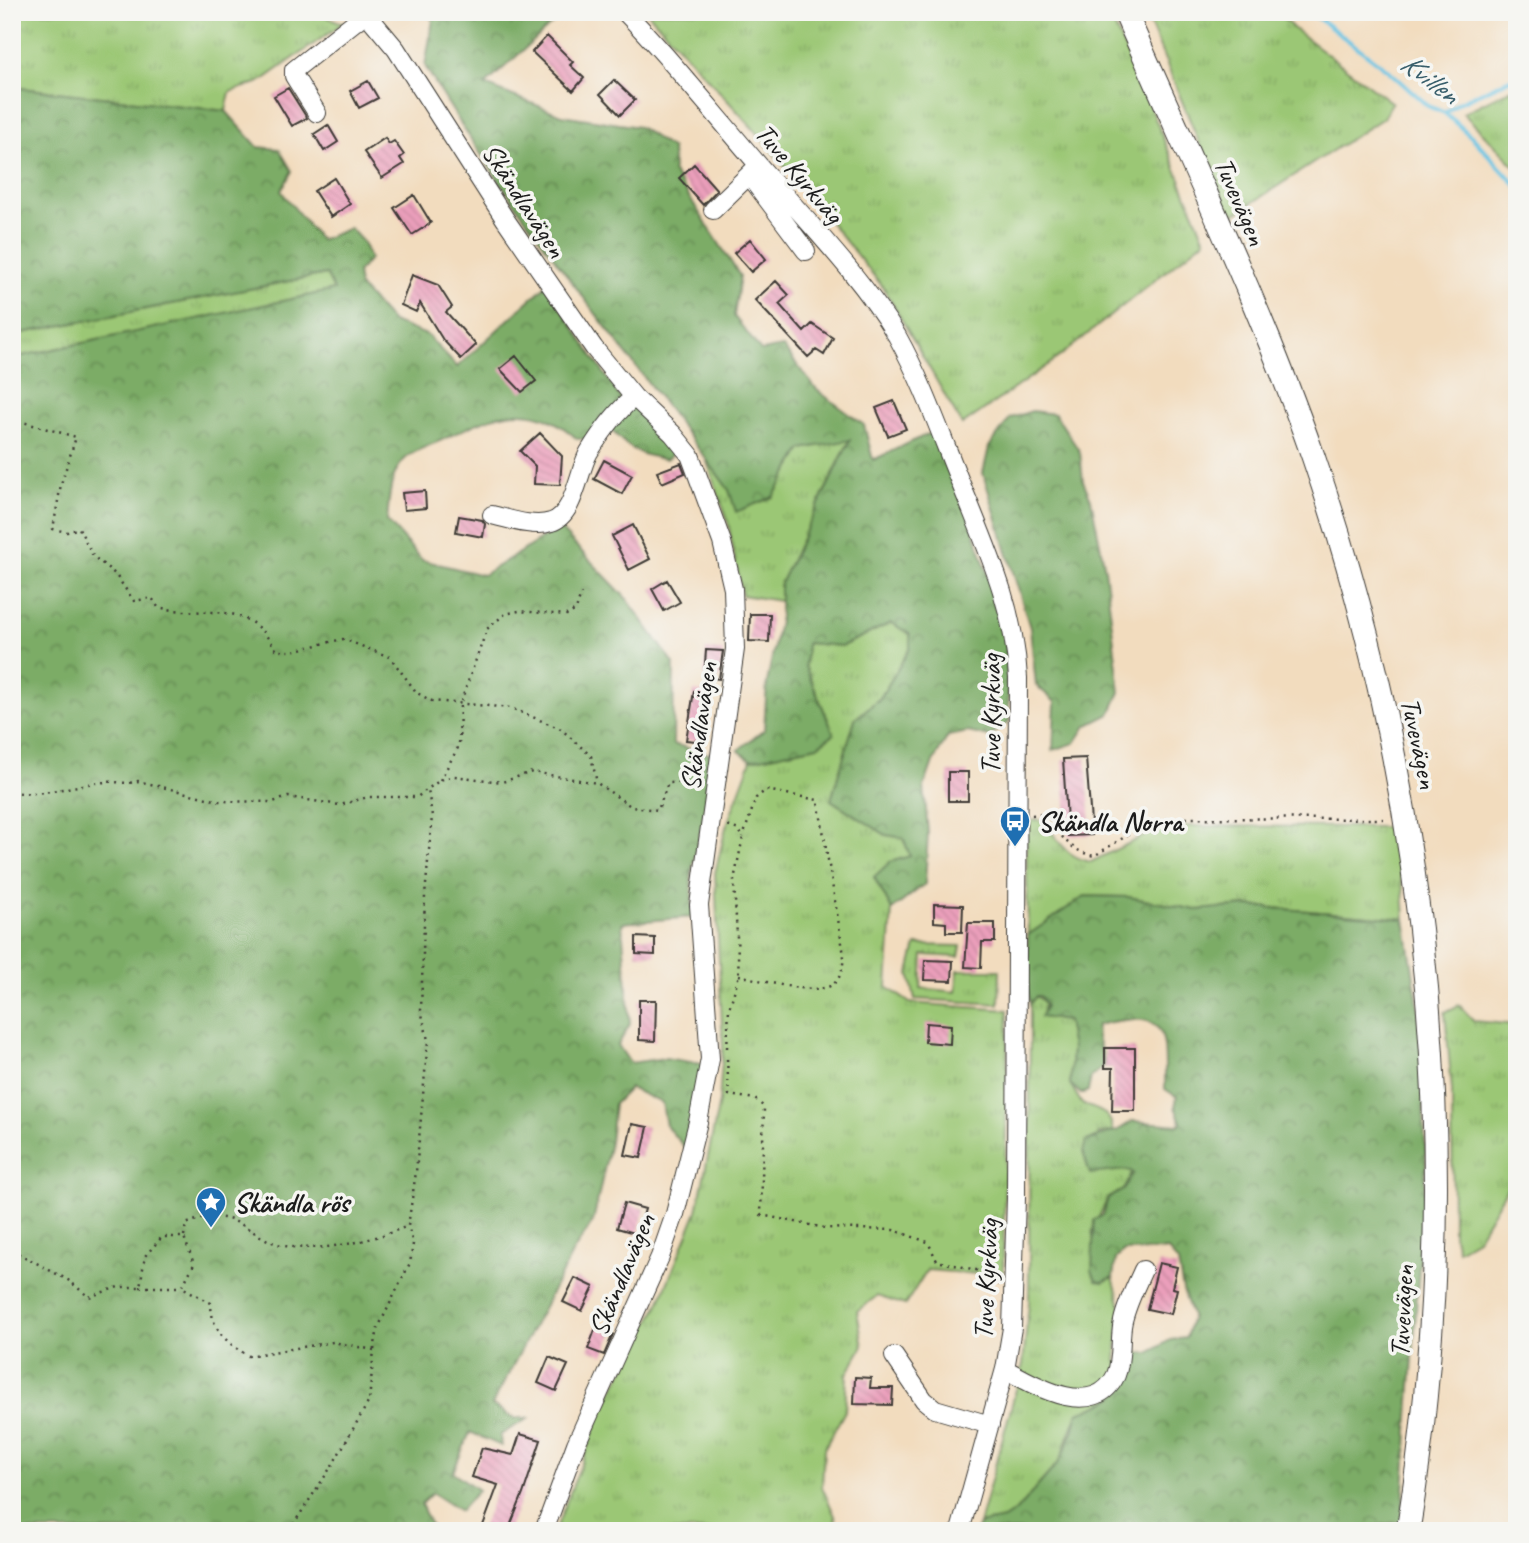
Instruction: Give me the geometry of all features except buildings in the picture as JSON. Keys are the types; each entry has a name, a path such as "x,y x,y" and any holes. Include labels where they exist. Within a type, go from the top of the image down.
{"main road":[{"name":"Tuvevägen","path":"1125,12 1267,337 1314,461 1373,666 1406,820 1429,1010 1435,1225 1433,1303 1423,1421 1408,1531"}],"street":[{"name":"Tuve Kyrkväg","path":"625,12 691,82 754,170 858,282 898,339 992,560 1012,620 1016,643 1012,1328 1005,1369 960,1531"},
{"path":"317,113 294,76 294,70 365,13"},
{"name":"Skändlavägen","path":"365,13 396,49 538,269 634,397 673,434 690,455 719,531 733,589 737,631 699,905 710,1059 681,1192 660,1256 576,1444 544,1531"},
{"path":"713,210 754,170 806,251"},
{"path":"492,515 536,523 549,523 559,519 572,497 587,456 609,421 634,397"},
{"path":"1005,1369 1060,1395 1088,1397 1103,1391 1115,1376 1123,1317 1143,1270"},
{"path":"894,1356 923,1400 935,1409 990,1424"},
{"path":"1385,1531 1394,1531"}],"path":[{"path":"12,419 76,437 61,484 52,529 67,532 79,528 93,556 115,574 134,601 152,598 158,607 173,611 200,613 215,609 251,620 265,631 277,650 292,651 343,639 390,657 417,693 432,701 511,708 561,729 591,756 597,783"},
{"path":"12,792 47,792 108,782 130,784 138,781 219,801 248,803 288,797 340,805 368,796 404,799 428,790 440,780 459,746 460,704 487,629 496,620 519,611 567,615 576,610 581,594"},
{"path":"440,780 454,776 502,782 532,772 597,783 632,807 649,811 658,810 664,788 674,781 696,782 701,789"},
{"path":"289,1531 333,1464 369,1401 373,1350 378,1328 410,1262 413,1244 408,1226 416,1172 428,1040 421,1010 425,896 432,816 428,790"},
{"path":"739,975 783,985 822,989 836,982 841,975 844,955 818,800 766,790 756,798 743,837 734,880 739,975 729,1009 729,1095 755,1099 764,1107 761,1215 825,1228 893,1230 928,1242 937,1261 985,1272 999,1287 1014,1286"},
{"path":"1016,815 1047,814 1065,843 1079,853 1094,856 1147,822 1170,818 1406,820"},
{"path":"710,827 731,826 739,830 743,837"},
{"path":"181,1287 194,1264 184,1237 186,1224 202,1218 235,1219 268,1240 290,1247 325,1247 374,1239 408,1226"},
{"path":"140,1286 145,1256 162,1237 184,1237"},
{"path":"12,1250 68,1280 89,1297 118,1287 181,1287 211,1303 211,1317 223,1339 248,1356 333,1342 373,1350"}],"green space":[{"path":"12,12 314,12 343,23 260,82 230,92 226,111 12,87"},
{"path":"425,12 565,12 485,85 562,115 639,127 672,149 673,172 740,276 734,316 761,351 783,347 817,390 864,425 873,460 932,432 965,503 1006,631 1009,722 989,737 968,732 948,736 933,762 924,787 928,833 925,884 892,910 874,877 890,862 910,856 903,838 886,835 831,800 855,719 880,698 910,648 910,634 891,623 842,646 807,643 805,666 834,734 817,746 751,760 738,750 764,730 767,683 780,616 780,584 850,440 802,449 773,497 736,512 729,490 571,281 459,122 425,66 433,20"},
{"path":"647,12 1108,12 1205,240 1059,357 962,425 883,287 758,134"},
{"path":"1145,12 1277,12 1294,29 1392,103 1383,118 1230,217"},
{"path":"1517,86 1517,168 1463,113"},
{"path":"12,87 226,111 258,147 279,149 292,171 281,191 320,240 350,228 363,242 370,259 357,273 359,286 392,322 427,335 457,367 546,285 621,399 654,423 677,451 666,459 647,456 620,439 607,425 594,439 577,439 560,425 544,417 528,413 512,414 479,423 413,453 400,465 391,488 387,521 422,560 483,575 559,528 627,599 674,664 673,744 717,756 691,874 693,917 622,923 630,1024 618,1045 630,1063 665,1058 704,1064 688,1151 666,1126 662,1103 630,1088 614,1104 610,1142 593,1222 574,1250 492,1405 514,1418 529,1418 500,1435 501,1446 470,1432 453,1472 478,1490 460,1511 432,1493 421,1504 433,1531 12,1531 12,358 334,290 326,274 12,335"},
{"path":"327,274 334,290 12,358 12,335"},
{"path":"1032,411 1055,414 1080,452 1083,481 1091,499 1105,569 1120,692 1110,714 1086,726 1075,743 1053,750 1055,702 1036,685 1030,628 983,473 989,447 1010,418"},
{"path":"850,439 780,584 780,601 742,595 728,522 706,459 729,490 736,511 773,497 802,449"},
{"path":"891,623 910,634 910,648 880,698 855,719 831,800 886,835 903,837 910,856 874,877 892,910 887,987 910,1003 1008,1010 1003,1276 927,1270 905,1305 877,1296 857,1311 863,1346 847,1374 845,1411 824,1449 822,1487 835,1516 837,1531 555,1531 604,1406 658,1306 697,1211 719,1102 723,1048 715,873 726,827 751,760 817,746 834,734 805,666 807,643 842,646"},
{"path":"1038,819 1072,855 1091,862 1164,826 1392,827 1403,889 1405,919 1248,906 1196,910 1129,897 1085,896 1028,935 1026,823"},
{"path":"1085,896 1129,897 1196,910 1248,906 1405,919 1419,1011 1426,1163 1402,1521 1351,1531 976,1531 979,1524 1004,1519 1016,1511 1059,1462 1073,1432 1078,1413 1102,1404 1122,1390 1130,1374 1130,1352 1149,1353 1170,1340 1186,1338 1192,1316 1178,1263 1168,1250 1124,1251 1116,1259 1113,1277 1103,1282 1096,1281 1092,1270 1094,1220 1103,1215 1108,1198 1123,1190 1133,1173 1125,1170 1090,1174 1083,1152 1086,1141 1118,1130 1133,1121 1179,1125 1181,1122 1175,1107 1177,1097 1165,1089 1164,1051 1158,1028 1150,1022 1138,1020 1097,1025 1104,1066 1091,1077 1088,1091 1081,1094 1070,1084 1072,1048 1067,1021 1040,1017 1046,1006 1040,996 1036,996 1030,1004 1026,977 1028,935"},
{"path":"916,945 961,946 959,957 923,955 921,988 956,992 958,970 1000,970 999,1004 915,999 909,973"},
{"path":"1036,996 1045,1003 1041,1017 1067,1021 1072,1048 1070,1084 1082,1104 1103,1113 1110,1120 1113,1131 1098,1134 1125,1170 1133,1172 1123,1190 1108,1198 1092,1231 1095,1251 1092,1270 1103,1282 1113,1277 1121,1306 1116,1362 1130,1362 1130,1373 1127,1382 1114,1396 1078,1413 1059,1462 1016,1511 1004,1519 979,1524 1023,1364 1029,1303 1030,1004"},
{"path":"1459,1005 1474,1021 1517,1025 1516,1173 1477,1239 1458,1250 1453,1235 1452,1090 1445,1012"}],"waterway":[{"name":"Kvillen","path":"1310,12 1389,71 1428,106 1445,113 1473,138 1517,186"},
{"path":"1445,113 1458,103 1517,76"}],"place":[{"name":"Skändla Norra","path":"1015,848"},
{"name":"Skändla rös","path":"211,1229"}]}
